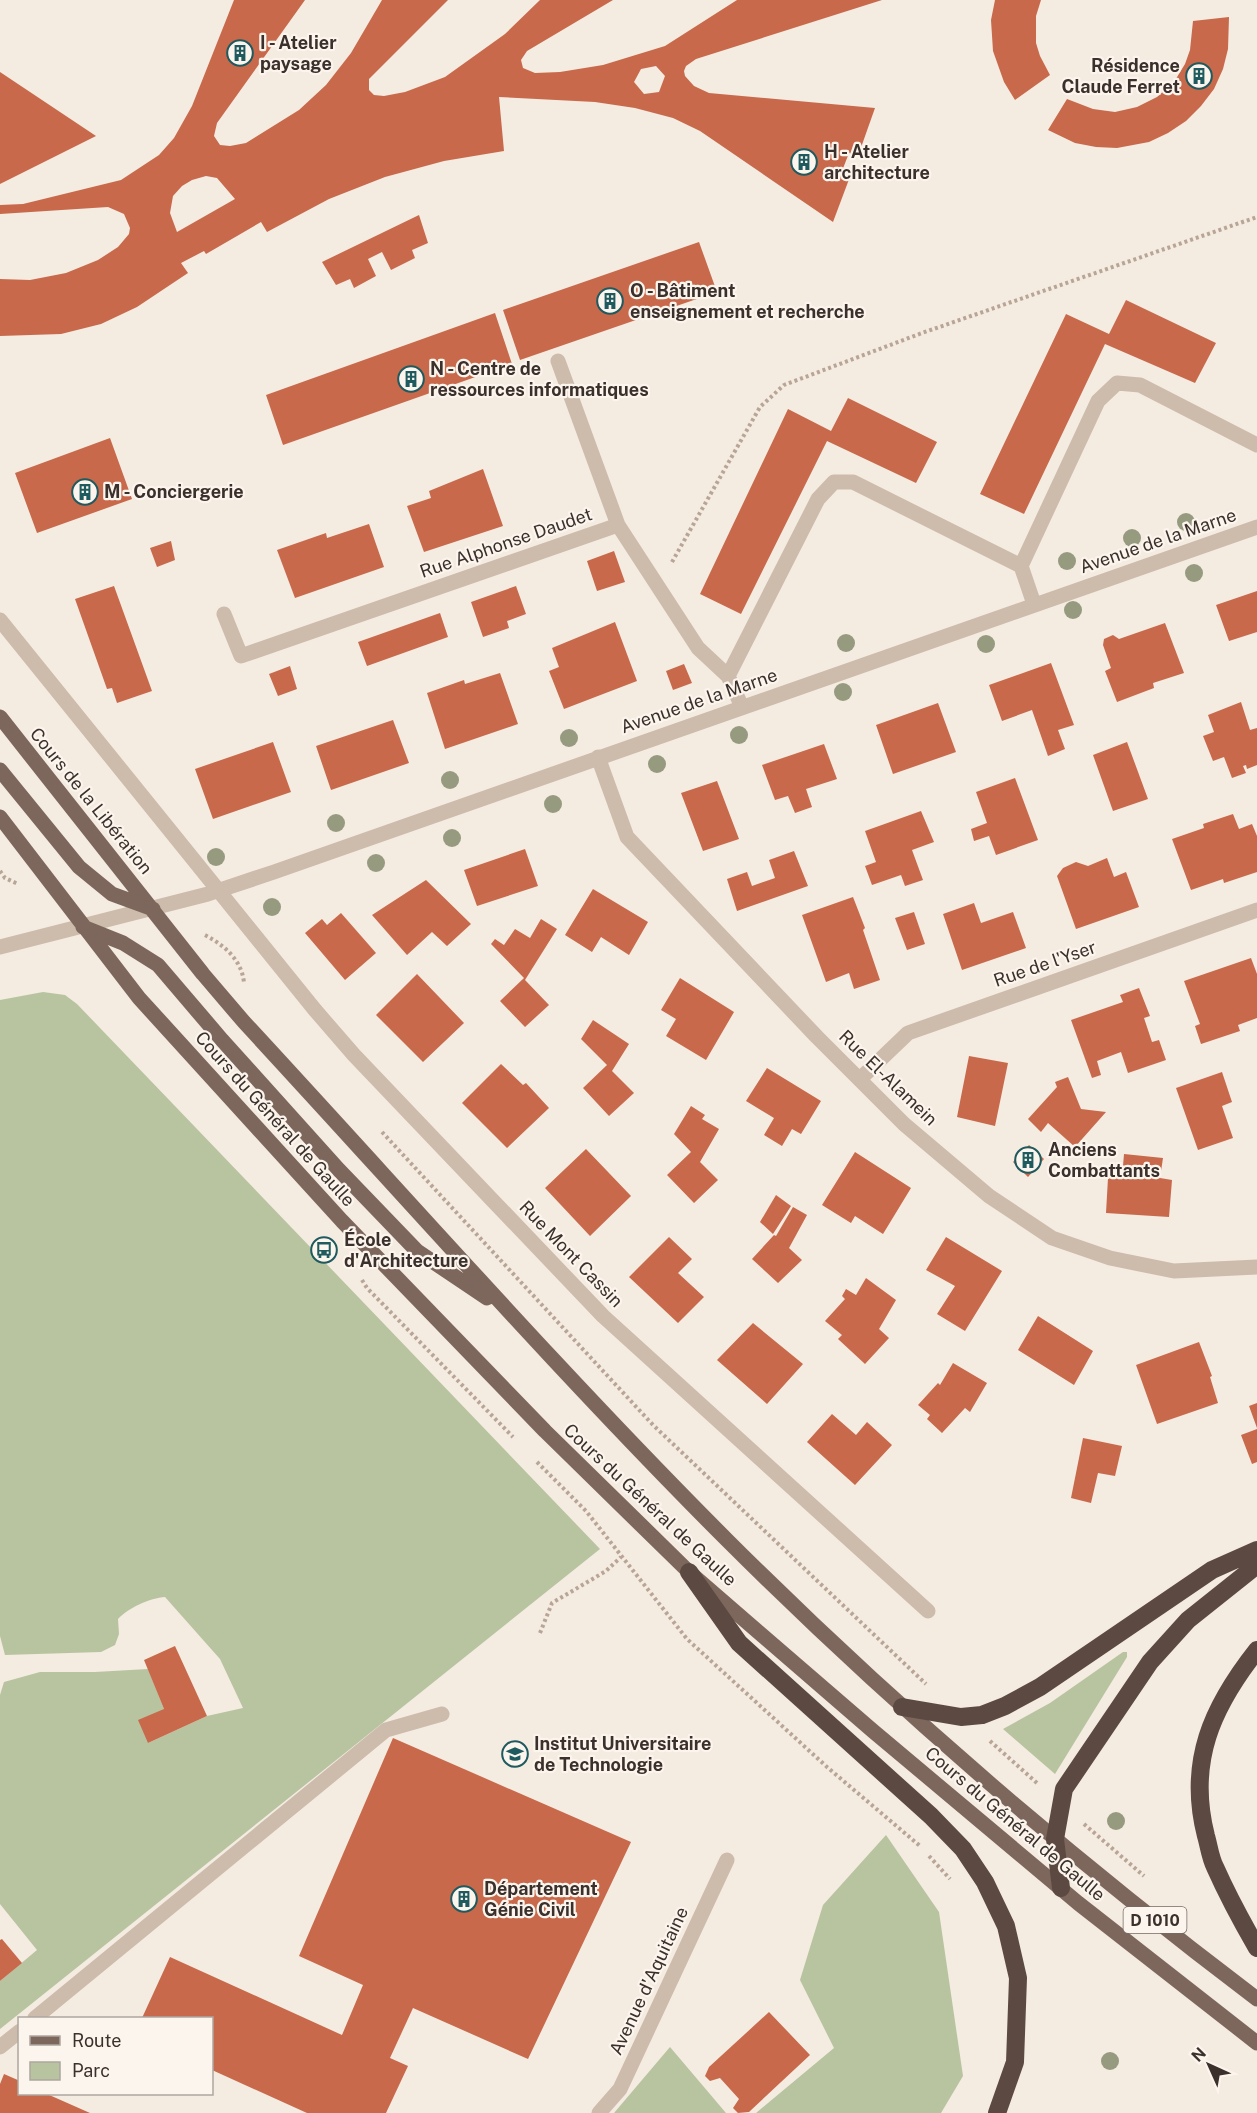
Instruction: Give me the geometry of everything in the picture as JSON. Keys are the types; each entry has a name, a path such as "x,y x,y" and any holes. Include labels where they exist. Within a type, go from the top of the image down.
{"highway":[{"path":"902,1707 961,1717 982,1715 1040,1687 1212,1570 1257,1550"},
{"path":"1062,1888 1054,1839 1064,1789 1118,1706 1150,1662 1188,1620 1257,1566"},
{"path":"689,1572 739,1643 931,1816 963,1849 985,1882 1006,1926 1018,1978 1015,2062 997,2113"},
{"path":"1257,1650 1235,1678 1213,1719 1200,1762 1200,1812 1214,1865 1257,1948"}],"main road":[{"name":"Cours de la Libération","path":"0,717 153,909"},
{"path":"0,770 79,867 112,894 153,909"},
{"name":"D 1010","path":"0,817 82,927"},
{"name":"Cours du Général de Gaulle","path":"153,909 203,974 244,1022 507,1311 728,1541 902,1707 1054,1839 1180,1941 1257,1999"},
{"path":"82,927 123,943 158,965 339,1170 417,1251 507,1311"},
{"name":"Cours du Général de Gaulle","path":"82,927 139,998 342,1221 544,1431 689,1572 882,1739 1157,1966 1257,2043"}],"street":[{"path":"558,361 618,525"},
{"path":"1034,604 1021,566 1098,401 1117,383 1140,385 1257,445"},
{"path":"728,676 818,499 834,482 853,482 1021,566"},
{"name":"Rue Alphonse Daudet","path":"224,614 241,656 618,525 698,648 728,676 742,707"},
{"name":"Avenue de la Marne","path":"0,946 153,909 219,890 1257,527"},
{"name":"Rue Mont Cassin","path":"0,620 308,1002 354,1055 603,1316 928,1611"},
{"name":"Rue El-Alamein","path":"598,757 627,837 817,1037 904,1124 989,1196 1052,1238 1110,1258 1174,1271 1257,1267"},
{"name":"Rue de l'Yser","path":"861,1079 908,1033 1257,910"},
{"path":"37,2017 386,1730 442,1714"},
{"name":"Avenue d'Aquitaine","path":"599,2113 620,2089 727,1860"},
{"path":"0,2047 18,2033"}],"path":[{"path":"653,579 673,561 760,407 784,385 922,333 1257,217"},
{"path":"201,933 221,944 241,967 244,986"},
{"path":"375,1124 653,1425 927,1685"},
{"path":"540,1633 552,1602 606,1571 621,1557"},
{"path":"961,1717 1148,1879"}],"green space":[{"path":"43,992 65,995 77,1004 600,1549 0,2029 0,1981 37,1950 0,1904 0,1695 4,1682 40,1672 148,1669 164,1709 148,1743 207,1716 243,1708 220,1659 165,1597 146,1601 122,1615 118,1619 119,1634 115,1645 101,1652 5,1655 0,1636 0,1000"},
{"path":"1123,1652 1127,1652 1127,1657 1055,1774 1003,1729 1050,1703"},
{"path":"886,1835 939,1912 963,2076 941,2113 756,2113 834,2048 800,1980 823,1905"},
{"path":"670,2047 726,2113 614,2113"}],"building":[{"path":"234,0 305,0 217,123 214,136 220,145 230,146 246,143 299,110 326,85 351,53 382,0 448,0 369,79 369,90 374,95 384,96 405,92 445,77 505,34 540,0 613,0 527,51 521,60 523,68 535,73 560,72 603,65 665,46 737,0 882,0 696,59 686,66 684,71 685,76 694,86 709,93 875,108 858,156 849,153 842,171 851,174 833,222 700,131 673,118 635,108 595,102 499,97 504,151 444,161 385,177 329,199 267,232 261,222 206,254 204,251 181,263 188,273 137,307 101,324 61,334 0,336 0,279 30,280 66,273 98,260 118,247 129,234 130,228 124,214 108,207 0,214 0,205 23,204 121,180 159,155 174,138 192,106","holes":["656,66 665,76 659,92 644,94 634,82 641,69","206,176 217,178 235,199 177,232 170,213 173,196 182,186"]},
{"name":"Résidence Claude Ferret","path":"995,0 1041,0 1036,16 1036,43 1050,75 1015,100 1004,82 993,51 991,20"},
{"name":"Résidence Claude Ferret","path":"1229,17 1228,49 1223,69 1214,89 1186,121 1168,133 1149,142 1117,148 1075,143 1048,130 1067,99 1093,109 1115,112 1137,107 1157,97 1174,82 1185,64 1190,50 1193,21"},
{"path":"0,72 96,136 0,184"},
{"path":"419,215 428,243 412,250 415,258 391,270 382,252 368,259 376,276 354,288 350,279 336,285 322,262"},
{"name":"O - Bâtiment enseignement et recherche","path":"699,242 717,292 520,360 503,310"},
{"path":"1126,300 1216,343 1195,383 1105,344 1024,514 980,494 1066,314 1109,334"},
{"path":"495,313 512,364 283,445 266,395"},
{"path":"848,398 937,442 916,483 827,441 741,614 700,594 788,409 831,431"},
{"name":"M - Conciergerie","path":"110,438 132,499 37,533 15,473"},
{"path":"483,469 503,526 424,552 407,506 431,498 429,491"},
{"path":"369,524 384,567 295,598 277,550 326,533 327,538"},
{"path":"171,541 175,560 157,567 150,548"},
{"path":"614,551 625,582 597,591 587,561"},
{"path":"114,586 152,691 117,703 112,688 107,689 75,599"},
{"path":"516,586 526,614 507,621 509,628 483,637 471,602"},
{"path":"1257,591 1257,632 1229,641 1216,605"},
{"path":"440,613 448,637 367,666 358,642"},
{"path":"615,622 637,681 564,709 549,671 559,667 552,648"},
{"path":"1165,623 1184,673 1153,683 1154,688 1117,702 1105,671 1111,668 1103,645 1104,639 1113,635 1119,639"},
{"path":"1051,663 1074,725 1058,730 1065,749 1048,756 1032,710 1002,721 989,685"},
{"path":"684,664 692,683 673,690 666,671"},
{"path":"290,666 297,689 278,696 269,674"},
{"path":"500,673 518,724 445,749 427,693 464,680 465,684"},
{"path":"1241,702 1250,730 1257,728 1257,765 1247,769 1246,765 1243,766 1246,773 1232,778 1224,757 1213,761 1203,736 1214,732 1208,715"},
{"path":"938,703 956,752 893,774 876,725"},
{"path":"393,720 409,763 331,790 316,746"},
{"path":"273,742 291,792 213,819 195,769"},
{"path":"1127,742 1148,799 1113,811 1093,755"},
{"path":"824,744 837,779 806,789 812,807 795,813 788,796 775,800 762,765"},
{"path":"1015,778 1038,840 996,855 989,836 974,841 971,829 987,823 976,792"},
{"path":"717,781 739,839 703,851 681,793"},
{"path":"921,811 934,842 912,850 923,880 905,886 901,875 872,885 865,866 876,862 865,831"},
{"path":"1233,814 1239,829 1252,824 1257,836 1257,872 1224,883 1223,879 1191,890 1172,839 1204,828 1203,824"},
{"path":"525,849 538,886 477,906 464,870"},
{"path":"794,851 808,886 737,911 727,879 747,872 752,886 775,878 769,860"},
{"path":"1107,858 1114,877 1126,872 1139,907 1076,929 1057,876 1063,868 1076,862 1088,866"},
{"path":"426,880 471,924 447,946 432,932 407,955 372,915"},
{"path":"593,889 648,922 629,955 601,937 592,952 565,935"},
{"path":"853,897 865,928 863,930 880,980 854,989 849,973 826,982 802,915"},
{"path":"974,903 981,923 1013,912 1026,948 962,970 943,914"},
{"path":"914,912 925,944 907,950 895,918"},
{"path":"341,913 376,953 345,980 305,933 322,919 327,925"},
{"path":"541,919 557,929 525,980 549,1005 525,1027 500,1001 524,978 491,944 495,939 504,945 515,929 530,938"},
{"path":"1251,958 1257,974 1257,1018 1238,1025 1240,1031 1201,1044 1195,1026 1200,1024 1184,981"},
{"path":"417,974 464,1023 423,1062 376,1015"},
{"path":"680,978 734,1012 706,1060 666,1036 676,1019 661,1010"},
{"path":"1139,988 1150,1016 1144,1018 1152,1042 1159,1040 1166,1060 1128,1073 1121,1052 1097,1061 1101,1075 1092,1078 1071,1020 1123,1002 1120,995"},
{"path":"593,1020 629,1044 612,1071 634,1093 609,1116 583,1088 607,1065 581,1039"},
{"path":"969,1056 1008,1063 995,1126 957,1117"},
{"path":"501,1064 523,1085 526,1083 549,1108 507,1148 462,1103"},
{"path":"767,1068 821,1101 801,1134 792,1129 782,1146 764,1135 774,1118 746,1101"},
{"path":"1222,1072 1232,1102 1222,1106 1233,1138 1198,1150 1176,1088"},
{"path":"1068,1077 1081,1109 1106,1112 1075,1147 1048,1123 1041,1132 1028,1119 1057,1087 1055,1082"},
{"path":"691,1106 705,1115 702,1119 719,1129 700,1162 718,1180 694,1203 667,1175 691,1152 674,1134"},
{"name":"Anciens Combattants","path":"1029,1145 1044,1159 1028,1177 1013,1162"},
{"path":"586,1149 631,1196 590,1236 545,1188"},
{"path":"855,1152 911,1188 883,1234 855,1216 851,1223 822,1205"},
{"path":"1124,1154 1163,1158 1160,1178 1172,1180 1169,1217 1106,1213 1108,1178 1122,1178"},
{"path":"776,1195 791,1206 773,1234 760,1222"},
{"path":"793,1207 807,1215 789,1248 802,1260 778,1283 752,1259 774,1235 776,1236"},
{"path":"669,1237 692,1259 678,1273 704,1297 678,1323 629,1277"},
{"path":"946,1237 1002,1271 965,1331 937,1314 955,1286 926,1270"},
{"path":"866,1278 896,1300 879,1329 889,1338 865,1364 838,1339 842,1335 825,1321 845,1299 842,1296 846,1289 856,1295"},
{"path":"1038,1316 1093,1351 1074,1385 1018,1350"},
{"path":"753,1323 803,1364 767,1404 717,1360"},
{"path":"1199,1342 1212,1376 1210,1377 1218,1403 1157,1424 1136,1365"},
{"path":"953,1363 987,1383 970,1412 965,1408 942,1433 927,1419 930,1415 918,1405 938,1383 940,1385"},
{"path":"1257,1403 1257,1428 1249,1406"},
{"path":"832,1414 856,1435 867,1422 892,1445 855,1485 807,1442"},
{"path":"1257,1429 1257,1462 1252,1464 1241,1435"},
{"path":"1083,1438 1122,1446 1115,1476 1098,1473 1091,1503 1071,1498"},
{"path":"175,1646 207,1716 148,1743 138,1720 164,1709 144,1660"},
{"name":"Département Génie Civil","path":"393,1738 631,1842 528,2059 413,2008 390,2058 408,2066 386,2113 307,2113 213,2070 213,2017 142,2017 170,1957 342,2035 363,1985 299,1956"},
{"path":"2,1939 22,1963 0,1981 0,1940"},
{"path":"769,2012 810,2055 749,2112 738,2113 733,2108 739,2099 720,2078 710,2081 705,2076 709,2067"},
{"path":"4,2074 18,2080 18,2095 49,2095 90,2113 0,2113 0,2084"}],"place":[{"name":"I - Atelier paysage","path":"240,53"},
{"name":"Résidence Claude Ferret","path":"1199,76"},
{"name":"H - Atelier architecture","path":"804,162"},
{"name":"O - Bâtiment enseignement et recherche","path":"610,301"},
{"name":"N - Centre de ressources informatiques","path":"411,379"},
{"name":"M - Conciergerie","path":"85,492"},
{"name":"Anciens Combattants","path":"1028,1160"},
{"name":"École d'Architecture","path":"324,1250"},
{"name":"Institut Universitaire de Technologie","path":"515,1754"},
{"name":"Département Génie Civil","path":"464,1899"}]}
